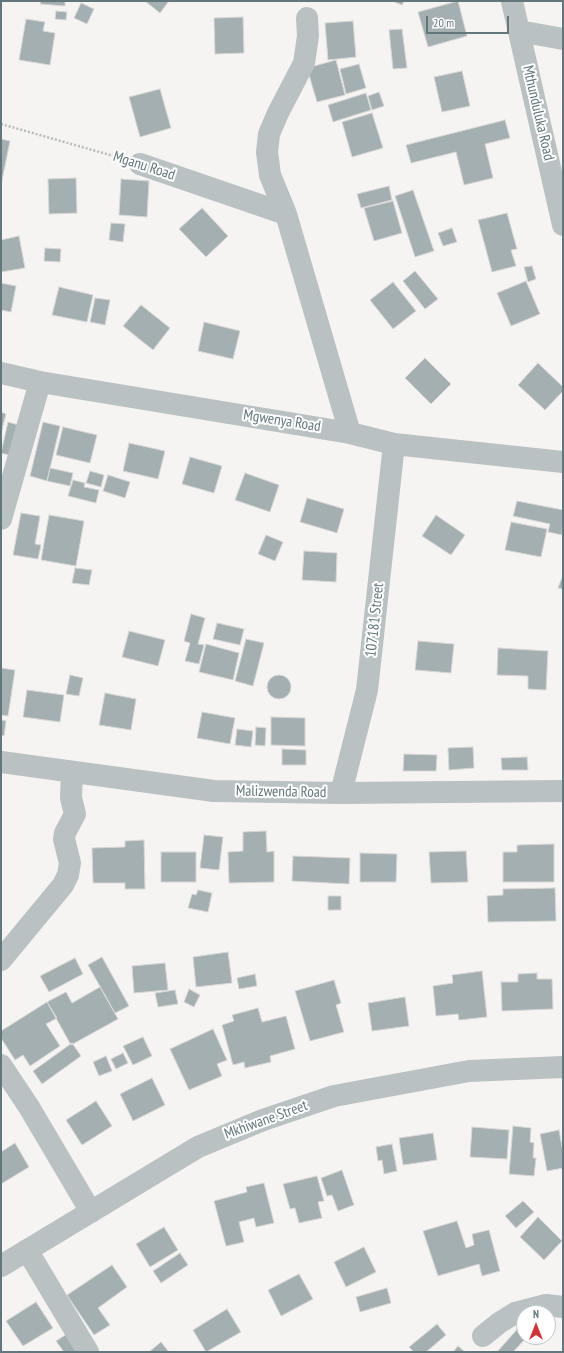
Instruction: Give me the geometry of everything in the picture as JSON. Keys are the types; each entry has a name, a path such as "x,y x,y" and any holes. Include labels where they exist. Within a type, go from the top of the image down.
{"street":[{"name":"Mthunduluka Road","path":"512,1 563,225"},
{"path":"308,18 308,36 304,63 278,113 269,134 267,152 270,175 286,214 350,433"},
{"path":"519,31 563,39"},
{"name":"Mganu Road","path":"140,164 286,214"},
{"name":"Mgwenya Road","path":"1,373 40,382 350,433 394,444 563,462"},
{"path":"1,519 40,382"},
{"name":"107181 Street","path":"341,793 367,690 394,444"},
{"name":"Malizwenda Road","path":"1,762 214,791 341,793 563,791"},
{"path":"1,960 63,885 68,875 70,863 64,839 65,833 74,814 71,798 72,772"},
{"path":"1,1065 29,1107 91,1212"},
{"name":"Mkhiwane Street","path":"1,1266 198,1147 263,1120 334,1096 469,1071 563,1067"},
{"path":"27,1250 88,1352"},
{"path":"484,1336 499,1323 515,1313 546,1305 563,1307"}],"path":[{"name":"Mganu Road","path":"1,124 140,164"}],"building":[{"path":"41,1 65,1 65,6 40,4"},
{"path":"145,1 169,1 160,13"},
{"path":"392,1 404,1 402,5"},
{"path":"458,1 467,36 428,47 418,12"},
{"path":"81,3 94,9 87,24 74,18"},
{"path":"56,11 67,12 66,20 55,19"},
{"path":"243,17 244,53 215,54 214,18"},
{"path":"26,19 45,22 43,31 55,33 50,65 19,60"},
{"path":"353,21 356,57 328,60 325,23"},
{"path":"402,29 407,68 393,69 389,30"},
{"path":"336,60 345,95 317,102 307,68"},
{"path":"359,64 366,88 346,94 340,69"},
{"path":"462,71 470,106 442,112 434,77"},
{"path":"160,89 171,128 140,137 129,97"},
{"path":"379,92 384,106 372,110 368,96"},
{"path":"366,93 371,110 333,122 328,105"},
{"path":"372,113 383,148 352,157 342,122"},
{"path":"505,120 510,138 485,144 493,178 464,185 456,152 411,163 406,145"},
{"path":"1,139 10,141 1,185"},
{"path":"76,178 77,213 49,214 48,179"},
{"path":"121,179 149,181 147,217 119,215"},
{"path":"389,186 392,200 361,208 357,194"},
{"path":"413,190 434,251 415,257 395,196"},
{"path":"393,201 402,233 374,241 364,208"},
{"path":"202,208 228,236 206,257 179,229"},
{"path":"507,213 517,249 511,250 516,266 492,272 478,220"},
{"path":"111,223 125,224 123,242 109,240"},
{"path":"452,228 457,242 443,246 438,233"},
{"path":"19,236 25,268 1,272 1,240"},
{"path":"45,248 61,249 60,262 44,261"},
{"path":"532,266 536,279 528,282 524,267"},
{"path":"415,271 438,299 425,309 403,281"},
{"path":"526,281 540,314 511,326 497,293"},
{"path":"393,282 416,311 393,329 370,300"},
{"path":"1,283 16,286 11,312 1,310"},
{"path":"59,287 93,295 87,322 52,315"},
{"path":"95,298 110,300 105,325 90,322"},
{"path":"141,305 170,328 153,350 123,326"},
{"path":"204,322 240,331 233,359 198,351"},
{"path":"425,358 451,384 431,404 405,378"},
{"path":"538,363 563,387 563,391 545,410 518,385"},
{"path":"1,412 6,414 1,433"},
{"path":"8,422 25,427 16,457 1,453"},
{"path":"43,422 60,426 47,481 30,476"},
{"path":"63,427 97,435 90,463 56,455"},
{"path":"129,443 165,451 158,479 123,471"},
{"path":"190,457 222,466 214,493 182,484"},
{"path":"50,468 73,473 70,486 47,481"},
{"path":"90,471 104,475 101,487 86,483"},
{"path":"245,473 279,485 270,512 235,500"},
{"path":"108,475 130,482 125,498 103,491"},
{"path":"73,480 85,483 84,487 99,490 96,503 68,496"},
{"path":"307,498 344,509 337,533 300,522"},
{"path":"517,501 563,510 562,535 548,532 550,524 513,516"},
{"path":"21,513 40,516 35,544 41,545 38,559 13,555"},
{"path":"49,515 84,521 76,566 41,560"},
{"path":"436,515 465,535 451,555 422,536"},
{"path":"511,522 547,529 541,557 505,550"},
{"path":"266,535 283,542 275,561 258,554"},
{"path":"304,551 337,553 336,582 302,580"},
{"path":"75,568 92,570 89,585 72,583"},
{"path":"563,575 563,589 558,588"},
{"path":"191,614 205,618 198,644 204,645 199,664 185,661 190,643 184,641"},
{"path":"217,623 244,629 240,645 213,639"},
{"path":"129,631 165,640 158,666 122,657"},
{"path":"246,639 264,643 253,686 235,681"},
{"path":"418,641 454,644 451,673 415,670"},
{"path":"206,644 239,653 233,680 199,672"},
{"path":"498,648 548,651 546,690 528,689 528,676 497,675"},
{"path":"1,668 15,670 8,716 1,715"},
{"path":"70,675 83,678 79,696 66,694"},
{"path":"279,675 284,676 290,682 290,692 284,698 279,699 274,698 268,692 267,687 268,682 274,676"},
{"path":"27,690 64,695 60,722 23,717"},
{"path":"105,693 136,699 131,730 99,725"},
{"path":"202,712 235,718 230,744 197,738"},
{"path":"271,717 305,718 305,746 271,745"},
{"path":"1,720 6,721 4,736 1,735"},
{"path":"256,727 266,728 265,746 255,745"},
{"path":"237,729 253,731 251,747 235,745"},
{"path":"473,747 474,768 449,770 448,748"},
{"path":"282,749 306,750 306,765 282,765"},
{"path":"404,754 437,755 436,771 403,771"},
{"path":"527,757 528,770 502,770 501,758"},
{"path":"266,831 267,852 274,851 274,882 229,883 228,852 243,851 243,832"},
{"path":"204,835 223,837 219,870 200,868"},
{"path":"144,840 145,889 125,889 125,883 93,883 92,848 125,847 125,841"},
{"path":"554,844 554,882 503,882 503,852 517,852 517,845"},
{"path":"466,851 468,882 431,883 429,852"},
{"path":"161,852 196,852 196,882 161,882"},
{"path":"360,853 397,854 396,882 360,882"},
{"path":"293,856 350,858 349,884 292,881"},
{"path":"555,888 556,921 488,922 487,896 503,895 503,889"},
{"path":"198,890 212,893 208,912 188,908 192,894 196,895"},
{"path":"328,896 341,896 341,910 328,910"},
{"path":"228,952 232,983 196,987 193,957"},
{"path":"102,957 129,1006 115,1013 88,965"},
{"path":"75,958 83,974 49,992 40,976"},
{"path":"165,963 168,990 134,993 132,966"},
{"path":"482,971 487,1017 459,1020 458,1014 436,1016 433,986 453,983 452,975"},
{"path":"537,973 537,979 552,979 553,1009 502,1011 501,982 518,982 518,974"},
{"path":"255,974 257,986 239,989 237,978"},
{"path":"334,980 341,1003 336,1005 344,1032 310,1041 295,991"},
{"path":"100,987 118,1019 71,1045 47,1002 66,992 72,1003"},
{"path":"189,989 200,995 194,1007 184,1002"},
{"path":"175,990 178,1004 158,1007 155,993"},
{"path":"405,997 409,1026 372,1031 368,1003"},
{"path":"47,1002 57,1018 46,1024 60,1046 30,1066 23,1055 15,1060 1,1038 1,1031"},
{"path":"258,1008 262,1022 286,1016 295,1049 270,1056 271,1062 245,1068 244,1062 233,1065 222,1025 234,1021 232,1015"},
{"path":"213,1029 227,1060 217,1064 222,1076 189,1090 170,1049"},
{"path":"143,1037 152,1056 133,1065 123,1046"},
{"path":"72,1043 81,1056 42,1084 33,1071"},
{"path":"123,1053 128,1063 116,1069 111,1059"},
{"path":"106,1056 112,1071 99,1076 93,1062"},
{"path":"152,1078 165,1105 133,1121 120,1094"},
{"path":"96,1101 112,1126 82,1145 66,1120"},
{"path":"513,1126 531,1128 530,1142 534,1143 533,1158 536,1158 534,1176 509,1174"},
{"path":"472,1127 509,1130 507,1159 470,1157"},
{"path":"559,1130 563,1152 563,1168 547,1171 540,1134"},
{"path":"433,1133 437,1160 403,1165 399,1138"},
{"path":"15,1143 29,1167 1,1184 1,1152"},
{"path":"392,1144 397,1171 384,1174 382,1160 378,1161 376,1147"},
{"path":"342,1170 354,1205 338,1211 332,1195 327,1196 321,1178"},
{"path":"317,1176 324,1201 318,1202 322,1218 299,1223 295,1208 290,1209 283,1184"},
{"path":"264,1183 274,1223 256,1227 254,1218 239,1222 244,1242 226,1246 214,1201 247,1192 246,1187"},
{"path":"523,1201 534,1212 516,1228 505,1216"},
{"path":"538,1217 562,1241 544,1260 520,1237"},
{"path":"457,1221 466,1248 474,1245 472,1234 489,1230 500,1271 482,1276 479,1264 438,1276 423,1231"},
{"path":"164,1227 178,1250 150,1267 136,1244"},
{"path":"364,1247 376,1272 346,1287 334,1262"},
{"path":"180,1253 188,1265 161,1283 153,1271"},
{"path":"112,1265 127,1287 98,1308 110,1325 94,1335 67,1295"},
{"path":"299,1274 313,1299 281,1316 268,1290"},
{"path":"387,1288 391,1303 360,1312 356,1297"},
{"path":"36,1302 53,1328 23,1346 6,1321"},
{"path":"227,1309 241,1332 206,1352 193,1330"},
{"path":"437,1324 446,1335 426,1352 414,1352 409,1347"},
{"path":"516,1331 516,1345 520,1345 513,1352 497,1352"},
{"path":"70,1332 83,1352 64,1352 56,1341"},
{"path":"161,1342 169,1352 149,1352"},
{"path":"458,1346 465,1352 453,1352"}]}
